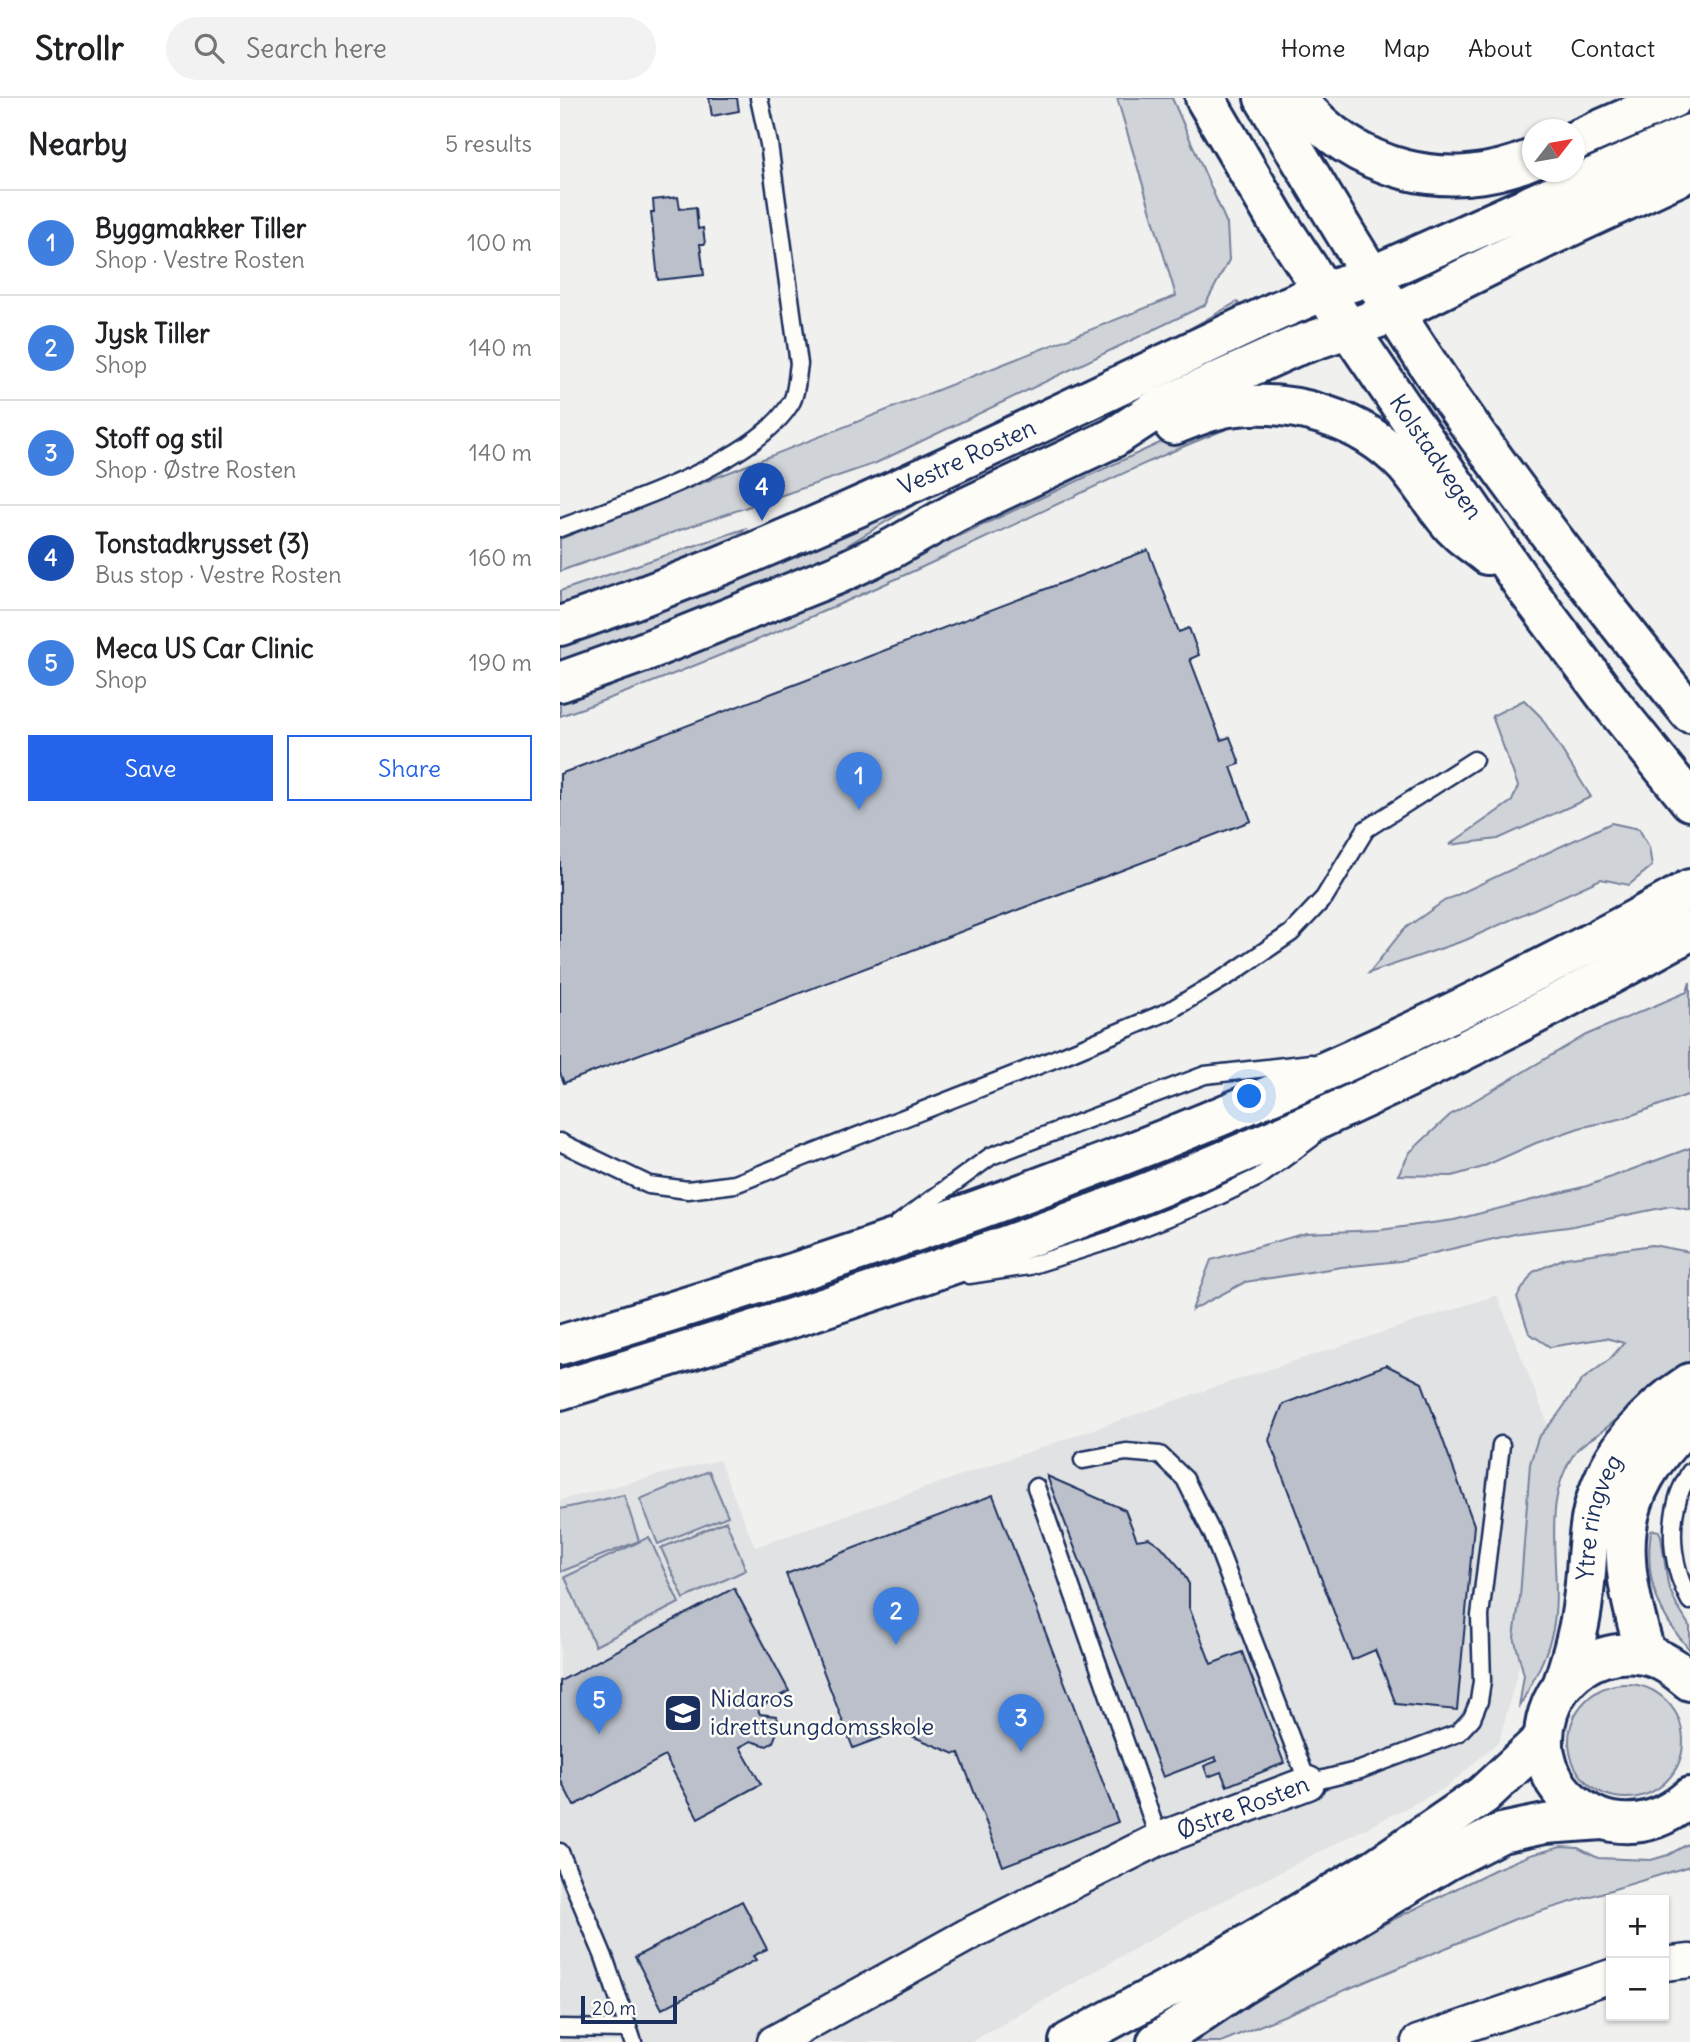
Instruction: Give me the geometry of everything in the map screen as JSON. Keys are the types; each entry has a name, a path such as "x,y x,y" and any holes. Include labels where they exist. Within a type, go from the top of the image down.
{"main road":[{"name":"Kolstadvegen","path":"1205,98 1276,219 1524,586 1616,709 1690,801"},
{"name":"Kolstadvegen","path":"1264,98 1394,313 1453,401 1563,550 1690,713"},
{"path":"1297,98 1308,113 1352,148 1398,169 1430,176 1456,176 1493,172 1522,162"},
{"path":"1585,136 1673,98"},
{"name":"Vestre Rosten","path":"560,626 619,606 812,529 1324,291 1371,276 1690,134"},
{"name":"Vestre Rosten","path":"560,682 641,653 838,574 891,549 956,512 1113,438 1159,408 1283,351 1394,313 1690,171"},
{"name":"Vestre Rosten","path":"1113,438 1170,427 1195,416 1227,407 1261,404 1291,406 1327,416 1376,439 1404,464 1448,522 1524,586"},
{"path":"560,1390 729,1339 1102,1210 1374,1094 1437,1065 1668,929 1690,889"},
{"path":"560,1345 715,1299 861,1250 1136,1150 1668,929"},
{"name":"Ytre ringveg","path":"1543,1739 1545,1719 1552,1700 1563,1683 1576,1644 1595,1504 1612,1462 1642,1422 1670,1396 1690,1383"},
{"name":"Ytre ringveg","path":"1646,1655 1631,1604 1625,1556 1626,1527 1640,1483 1663,1447 1690,1422"},
{"path":"1563,1683 1580,1668 1601,1658 1623,1654 1646,1655 1672,1666 1690,1681"},
{"path":"1543,1739 1547,1766 1559,1790 1578,1808 1602,1820"},
{"path":"1069,2042 1221,1960 1377,1868 1483,1795 1543,1739"},
{"path":"1157,2042 1240,1986 1448,1860 1501,1833 1545,1824 1602,1820 1627,1824 1652,1821 1675,1810 1690,1797"}],"street":[{"name":"Østre Rosten","path":"774,2042 973,1932 1159,1839 1308,1783"},
{"path":"1669,1963 1690,1961"},
{"path":"1418,2042 1606,1978"}],"lane":[{"path":"560,528 674,485 741,449 777,421 793,399 799,364 769,144 759,98"},
{"path":"560,1142 649,1185 688,1190 735,1184 1062,1056 1169,1010 1231,974 1291,933 1324,898 1366,829 1474,760"},
{"name":"Østre Rosten","path":"1308,1783 1360,1770 1458,1732 1472,1717 1479,1701 1482,1681 1480,1616 1501,1445"},
{"path":"1083,1460 1126,1452 1160,1455 1185,1479 1213,1535 1308,1783"},
{"path":"1690,1472 1678,1497 1673,1534 1675,1564 1690,1601"},
{"path":"1036,1487 1159,1839"},
{"path":"560,1852 604,1957 630,2036 560,2028"}],"shaded area":[{"path":"1117,98 1172,98 1227,224 1229,260 1205,305 876,463 560,571 560,539 1176,296"},
{"path":"1237,302 1245,309 946,450 907,462 1168,341"},
{"path":"1237,425 1140,466 825,611 614,697 560,716 560,702 670,662 870,577 1177,435"},
{"path":"943,487 833,554 751,590 560,664 560,639"},
{"path":"747,528 686,571 560,616 560,591"},
{"path":"1524,700 1541,717 1591,797 1498,839 1449,845 1512,801 1518,786 1492,716"},
{"path":"1611,823 1639,829 1649,847 1652,866 1629,885 1601,879 1466,940 1369,973 1404,929 1444,901"},
{"path":"1690,982 1690,1094 1624,1118 1579,1128 1536,1143 1480,1168 1452,1176 1398,1175 1410,1152 1450,1115 1586,1035 1687,992"},
{"path":"1690,1148 1690,1210 1671,1206 1568,1227 1519,1233 1400,1261 1245,1282 1192,1310 1211,1260 1306,1233 1380,1230 1454,1220 1587,1186"},
{"path":"1652,1245 1690,1252 1690,1362 1581,1446 1564,1472 1554,1516 1556,1606 1553,1629 1543,1660 1519,1708 1524,1675 1514,1637 1520,1597 1530,1464 1538,1438 1582,1380 1610,1359 1624,1343 1606,1338 1550,1347 1529,1333 1517,1297 1533,1272 1565,1258"},
{"path":"1497,1295 1547,1422 1521,1659 1499,1741 1447,1787 1185,1920 971,2042 560,2042 560,1500 719,1460 755,1547 1212,1388"},
{"path":"709,1471 728,1516 658,1544 640,1499"},
{"path":"624,1495 639,1541 560,1572 560,1509"},
{"path":"726,1521 746,1570 684,1599 661,1548"},
{"path":"1651,1531 1659,1531 1661,1536 1668,1585 1690,1627 1690,1650 1669,1623 1656,1595 1649,1548"},
{"path":"649,1537 679,1603 595,1646 565,1577"},
{"path":"1626,1684 1648,1688 1667,1700 1679,1719 1683,1741 1679,1763 1667,1782 1648,1794 1626,1798 1604,1794 1585,1782 1573,1763 1569,1741 1573,1719 1585,1700 1604,1688"},
{"path":"1690,1843 1690,1866 1515,1919 1221,2042 1195,2042 1241,2010 1372,1930 1530,1855 1561,1847 1578,1848 1598,1858 1651,1860 1668,1855"}],"building":[{"path":"709,98 737,98 739,111 712,116"},
{"path":"678,197 680,209 696,207 698,229 703,228 705,244 700,244 704,275 658,280 651,212 654,212 653,200"},
{"path":"1148,550 1179,632 1189,628 1199,655 1190,659 1221,740 1230,737 1240,764 1231,767 1251,821 564,1083 560,1073 560,774"},
{"path":"1386,1365 1422,1383 1474,1525 1457,1710 1396,1704 1375,1650 1352,1660 1269,1440 1283,1404"},
{"path":"1047,1476 1125,1510 1137,1540 1149,1538 1161,1546 1180,1568 1189,1584 1189,1607 1211,1664 1242,1652 1284,1763 1227,1786 1221,1772 1208,1777 1204,1766 1217,1761 1215,1757 1163,1777"},
{"path":"993,1495 1118,1822 1003,1866 959,1753 955,1754 907,1734 906,1728 853,1748 786,1574"},
{"path":"734,1588 789,1691 757,1708 760,1714 776,1716 780,1724 773,1742 767,1746 751,1741 740,1747 761,1784 698,1818 665,1756 574,1806 560,1779 560,1681"},
{"path":"742,1901 767,1949 753,1956 756,1960 662,2009 635,1957"}],"place":[{"name":"Tonstadkrysset (3)","path":"762,521"},
{"name":"Byggmakker Tiller","path":"859,810"},
{"name":"Jysk Tiller","path":"896,1645"},
{"name":"Nidaros idrettsungdomsskole","path":"683,1713"},
{"name":"Meca US Car Clinic","path":"599,1734"},
{"name":"Stoff og stil","path":"1021,1752"}]}
